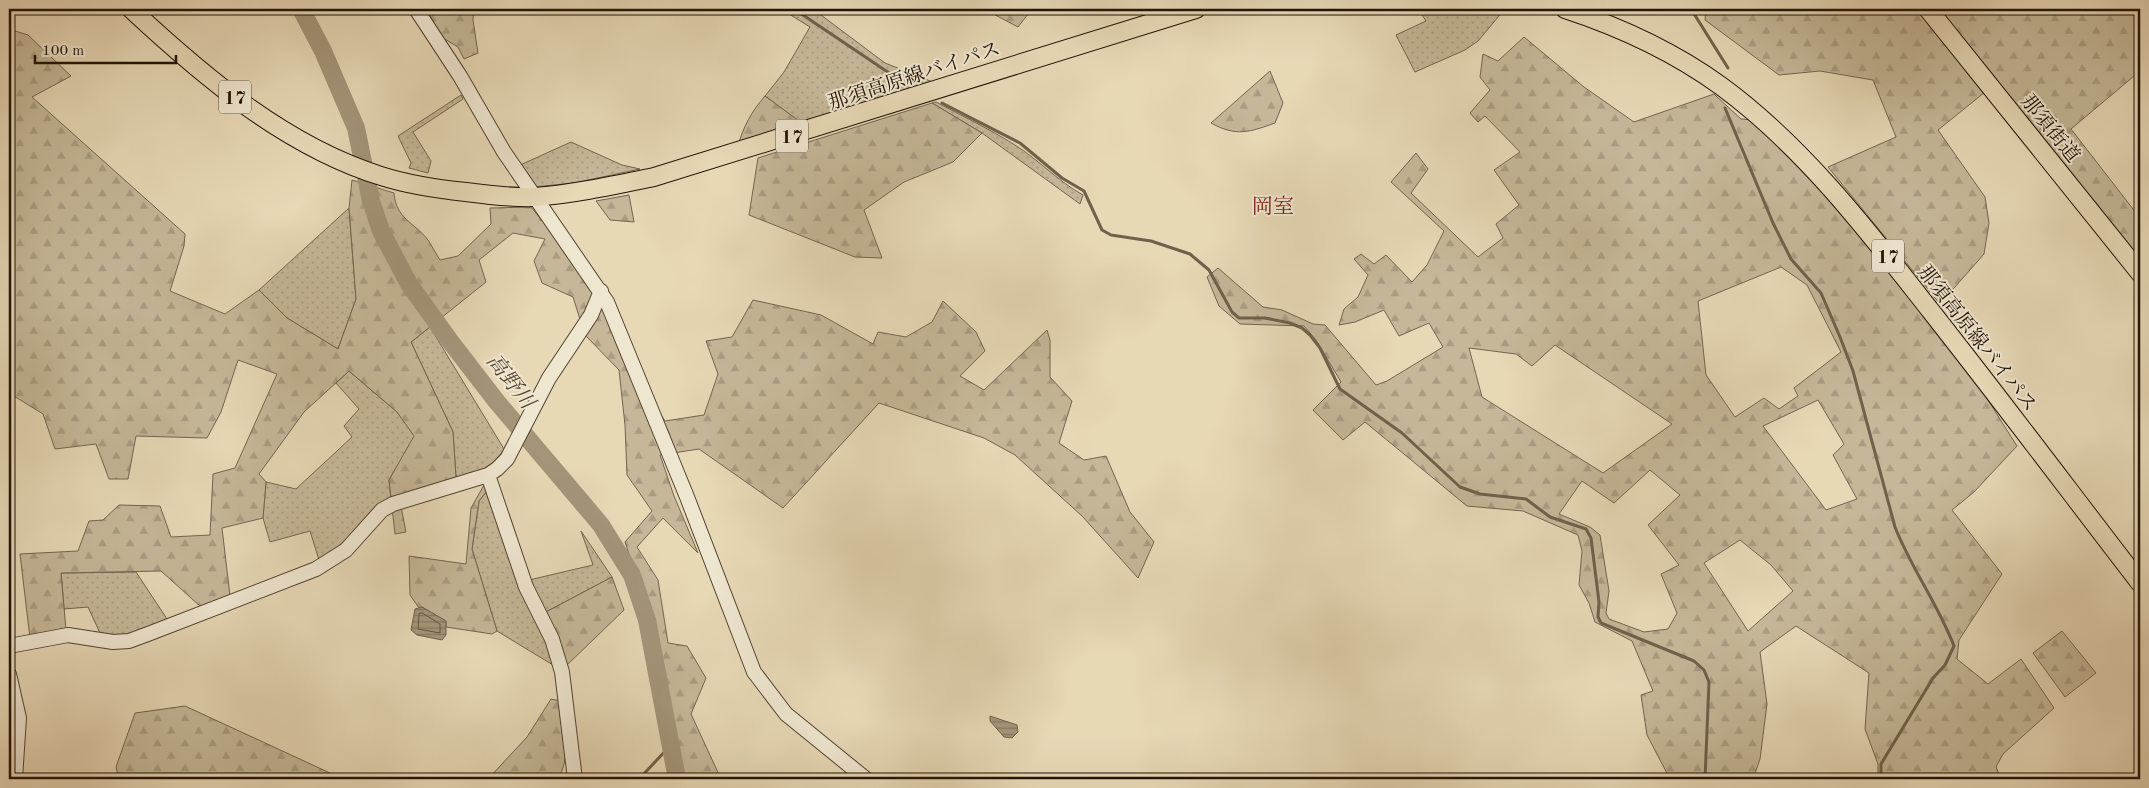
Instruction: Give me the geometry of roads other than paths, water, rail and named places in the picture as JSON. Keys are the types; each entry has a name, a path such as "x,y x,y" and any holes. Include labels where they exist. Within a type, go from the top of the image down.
{"main road":[{"name":"那須高原線バイパス","path":"131,9 209,77 254,112 323,152 379,176 435,188 489,195 535,197 654,178 1196,9"},
{"name":"那須高原線バイパス","path":"1565,9 1640,38 1696,69 1722,86 1781,137 1850,212 1896,267 2140,583"},
{"name":"那須街道","path":"1928,9 2140,273"}],"street":[{"path":"416,9 460,76 504,152 600,292 620,332 754,672 786,714 866,779"},
{"path":"9,646 68,635 113,642 129,641 316,569 346,550 382,510 393,504 488,476 507,459 549,378 591,315 600,292"},
{"path":"488,476 526,587 552,639 562,672 576,779"},
{"path":"9,674 20,718 15,779"}],"water":[{"path":"422,607 446,621 446,635 442,640 417,635 411,630 415,609"},
{"path":"990,716 1017,725 1018,732 1012,738 1004,737 990,721"}],"waterway":[{"name":"高野川","path":"301,9 323,51 356,128 371,201 381,231 409,284 497,402 601,525 632,575 647,620 677,779"},
{"path":"794,9 907,85"},
{"path":"1691,9 1728,68"},
{"path":"942,103 1020,143 1062,178 1084,191 1102,230 1111,235 1151,241 1190,254 1209,270 1232,312 1239,318 1265,318 1290,323 1302,328 1320,348 1340,389 1402,433 1460,487 1480,494 1526,499 1550,517 1586,529 1591,538 1599,602 1598,617 1601,623 1694,661 1704,670 1709,682 1705,779"},
{"path":"1725,108 1773,223 1791,259 1821,293 1840,337 1853,371 1895,527 1954,646 1945,665 1933,678 1881,764 1881,779"},
{"path":"639,779 670,746"}],"district":[{"name":"岡室","path":"1273,206"}]}
